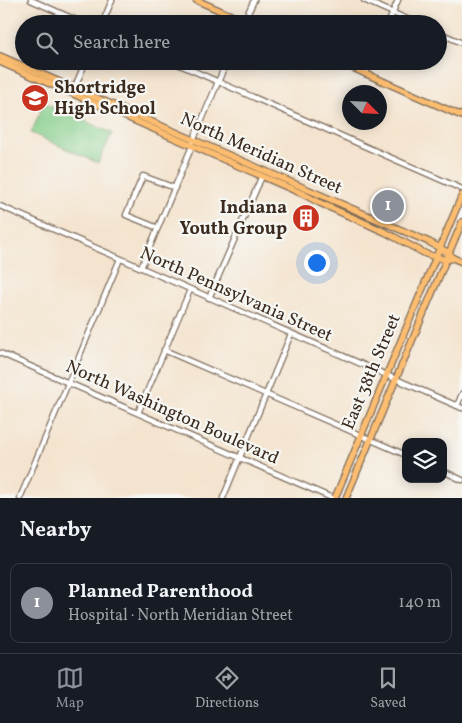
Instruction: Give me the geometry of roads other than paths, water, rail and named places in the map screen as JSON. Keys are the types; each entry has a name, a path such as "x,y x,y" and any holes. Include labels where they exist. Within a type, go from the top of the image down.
{"main road":[{"path":"196,0 229,15"},
{"name":"North Meridian Street","path":"0,56 15,63"},
{"name":"North Meridian Street","path":"0,62 15,68"},
{"name":"North Meridian Street","path":"19,70 440,248 462,262"},
{"name":"North Meridian Street","path":"31,70 385,232 410,246 446,260"},
{"path":"357,70 462,116"},
{"name":"East 38th Street","path":"334,498 462,196"},
{"name":"East 38th Street","path":"346,498 446,260 451,255 462,222"}],"street":[{"path":"31,0 65,15"},
{"path":"106,15 112,0"},
{"path":"249,15 254,0"},
{"path":"364,0 398,15"},
{"path":"393,13 398,0"},
{"path":"447,36 462,43"},
{"path":"74,89 82,70"},
{"path":"191,70 462,188"},
{"path":"141,268 223,70"},
{"path":"366,74 368,70"},
{"path":"158,228 126,215 134,194 143,176 175,188"},
{"path":"209,298 262,176"},
{"name":"North Pennsylvania Street","path":"0,206 460,407"},
{"path":"20,498 120,259"},
{"path":"138,413 190,290"},
{"path":"223,498 291,334"},
{"path":"164,350 402,453"},
{"name":"North Washington Boulevard","path":"0,353 334,498"},
{"path":"460,407 462,394"},
{"path":"447,473 462,480"}],"place":[{"name":"Shortridge High School","path":"35,98"},
{"name":"Planned Parenthood","path":"388,206"},
{"name":"Indiana Youth Group","path":"306,218"}]}
